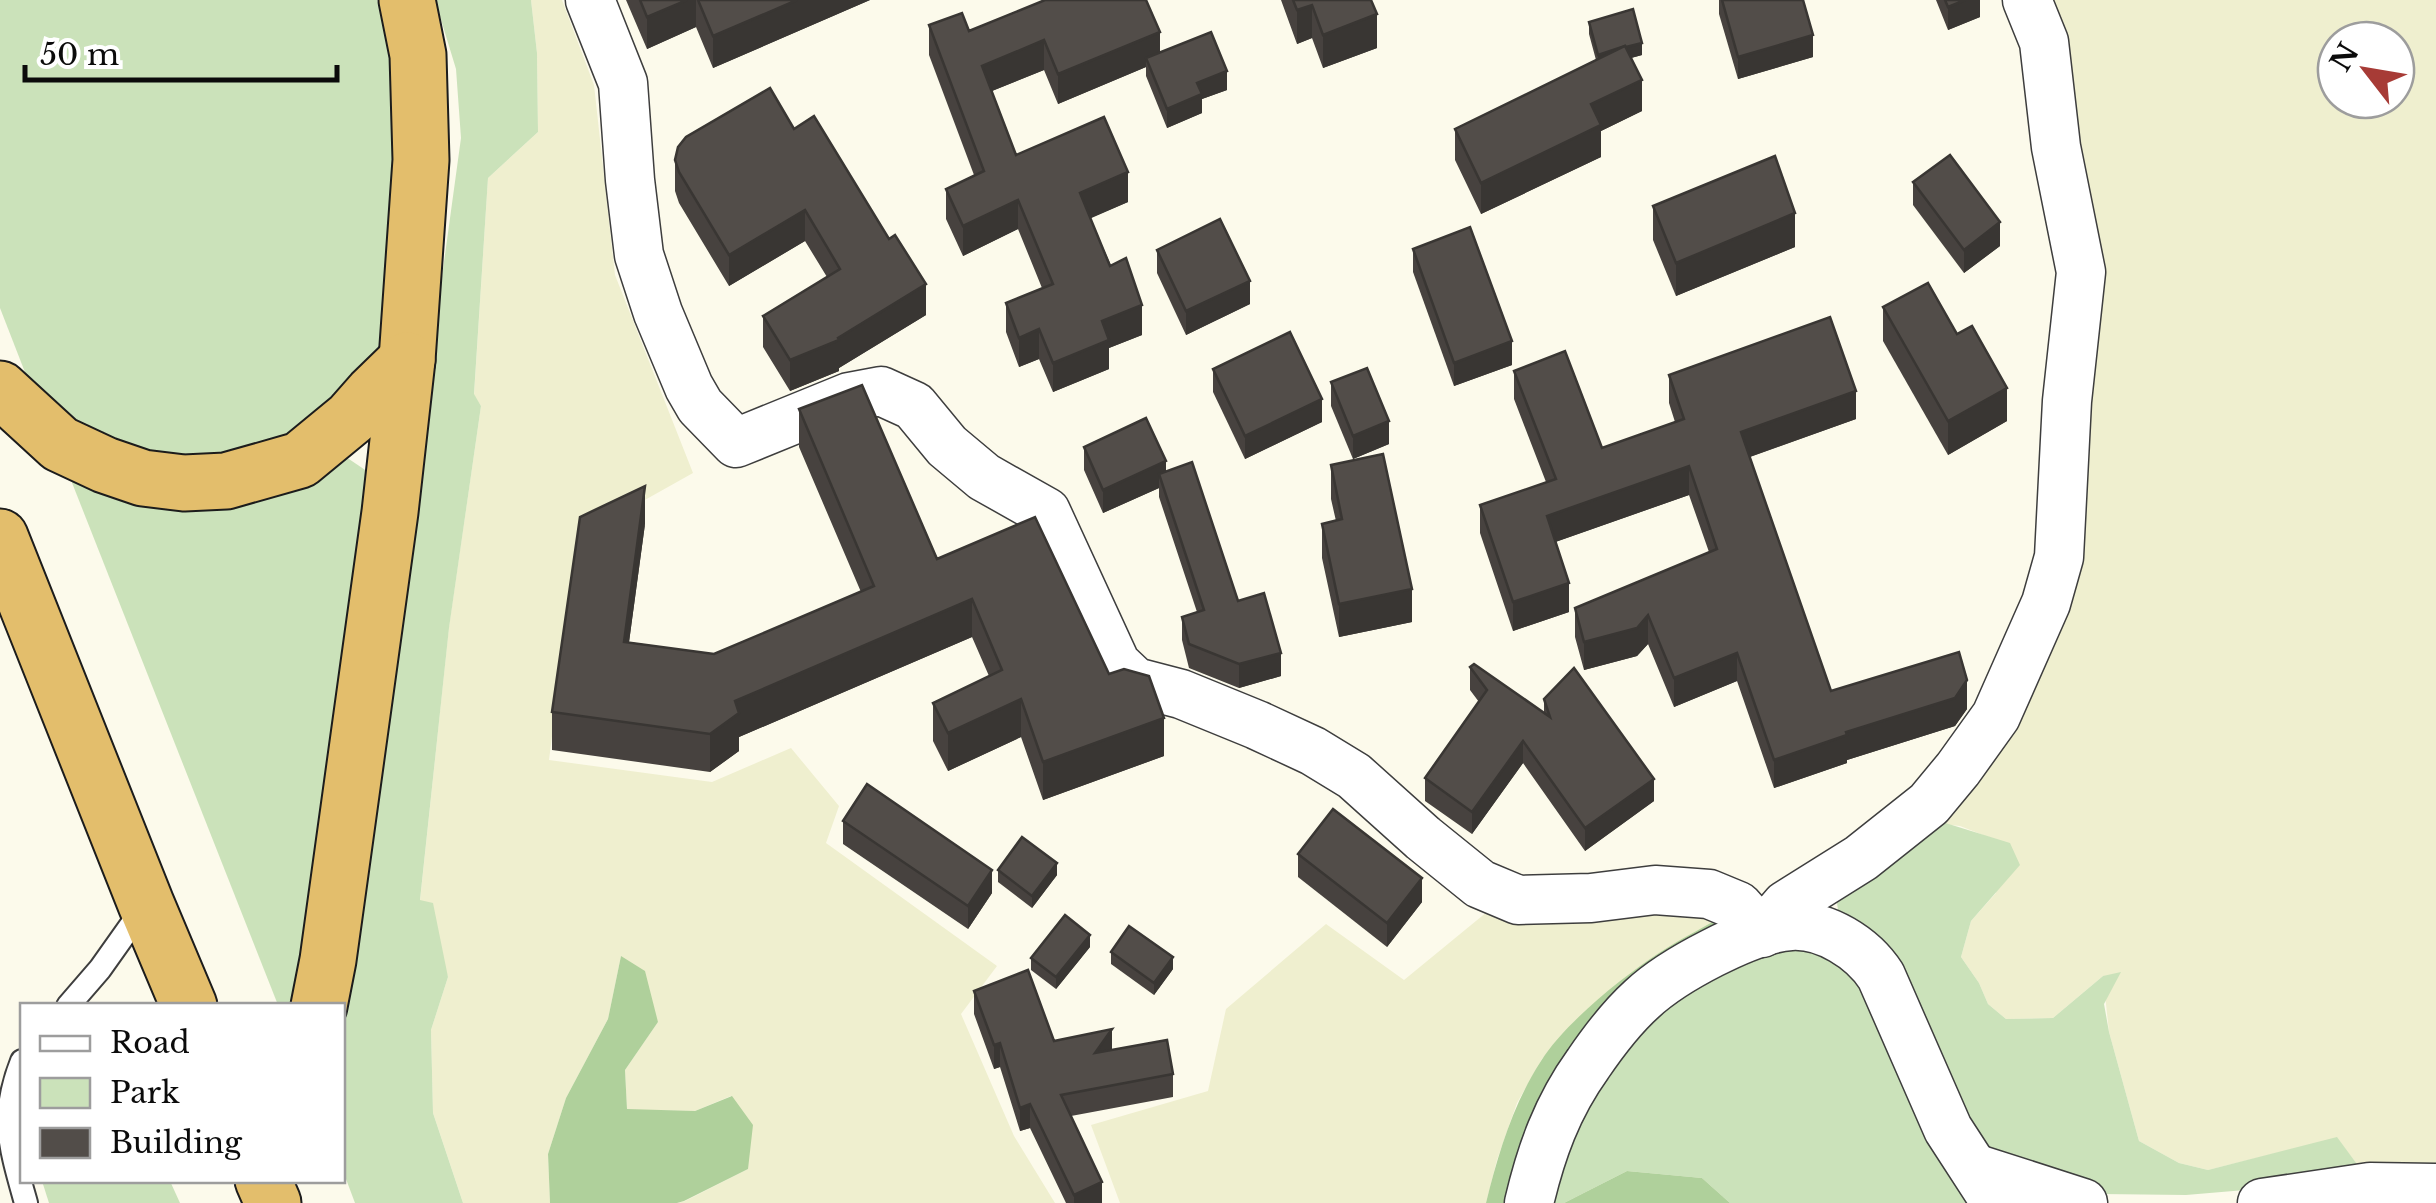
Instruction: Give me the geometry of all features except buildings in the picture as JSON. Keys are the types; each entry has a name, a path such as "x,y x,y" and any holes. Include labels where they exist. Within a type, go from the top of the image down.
{"highway":[{"path":"320,1003 387,531 407,360 421,160 418,55 408,0"},
{"path":"0,389 60,444 106,464 142,478 184,483 226,481 300,460 352,418 407,360"},
{"path":"0,537 188,1003"}],"street":[{"path":"590,0 623,83 639,255 648,284 689,387 700,406 736,442 849,397 881,391 914,406 947,446 984,477 1046,512 1116,664 1135,682 1181,694 1313,752 1354,776 1480,884 1518,900 1591,898 1655,890 1709,894 1738,906 1762,933"},
{"path":"1762,933 1786,905 1861,858 1929,804 1958,769 1996,716 2046,604 2060,557 2068,402 2081,272 2056,146 2044,42 2027,0"},
{"path":"1530,1203 1549,1131 1568,1094 1641,1000 1672,976 1728,946 1792,926 1820,930 1870,960 1948,1129 1985,1186 2083,1203"},
{"path":"2262,1203 2370,1187 2436,1188"}],"lane":[{"path":"71,1003 146,904"},
{"path":"20,1065 2,1120 20,1182"}],"green space":[{"path":"0,0 377,0 400,58 384,336 366,374 294,434 203,459 152,457 116,445 35,398 0,308"},
{"path":"435,0 531,0 537,53 538,132 488,178 474,394 481,406 449,628 420,900 433,903 448,977 431,1030 433,1113 463,1203 355,1203 345,1176 342,1003 461,138 456,69"},
{"path":"531,0 562,0 594,85 615,275 693,473 577,538 549,760 712,782 791,748 839,806 826,843 997,966 961,1014 1014,1136 1055,1203 677,1203 748,1169 731,1096 695,1111 627,1110 625,1070 658,1022 621,956 608,1019 566,1098 548,1154 550,1203 463,1203 433,1113 431,1030 448,977 420,901 449,627 481,406 474,395 488,178 538,132 537,53"},
{"path":"2037,0 2436,0 2436,1175 2365,1175 2337,1138 2208,1170 2179,1163 2139,1141 2109,1032 2103,976 2053,1018 2006,1019 1988,1004 1961,957 1971,921 1996,893 1983,835 1926,817 1996,725 2076,391"},
{"path":"343,455 377,478 304,1003 277,1003 65,465"},
{"path":"1926,817 2010,843 2020,865 1971,921 1961,957 1988,1004 2006,1019 2053,1018 2103,976 2121,972 2104,1004 2139,1141 2179,1163 2208,1170 2337,1137 2365,1175 2186,1195 2100,1194 2017,1167 1973,1135 1839,917 1837,903 1853,879"},
{"path":"1493,907 1732,911 1575,1021 1542,1059 1517,1103 1486,1203 1120,1203 1091,1125 1208,1091 1226,1009 1326,924 1404,980"},
{"path":"1732,911 1743,926 1685,953 1507,1203 1486,1203 1514,1112 1551,1046 1628,975"},
{"path":"1790,946 1817,950 1860,979 1982,1203 1730,1203 1702,1178 1627,1171 1564,1203 1542,1203 1608,1054 1715,971"},
{"path":"621,956 645,971 658,1022 625,1070 627,1109 695,1111 732,1096 753,1125 748,1169 677,1203 550,1203 548,1154 566,1098 608,1019"},
{"path":"1627,1171 1702,1178 1730,1203 1564,1203"},
{"path":"43,1183 171,1183 180,1203 49,1203"}]}
